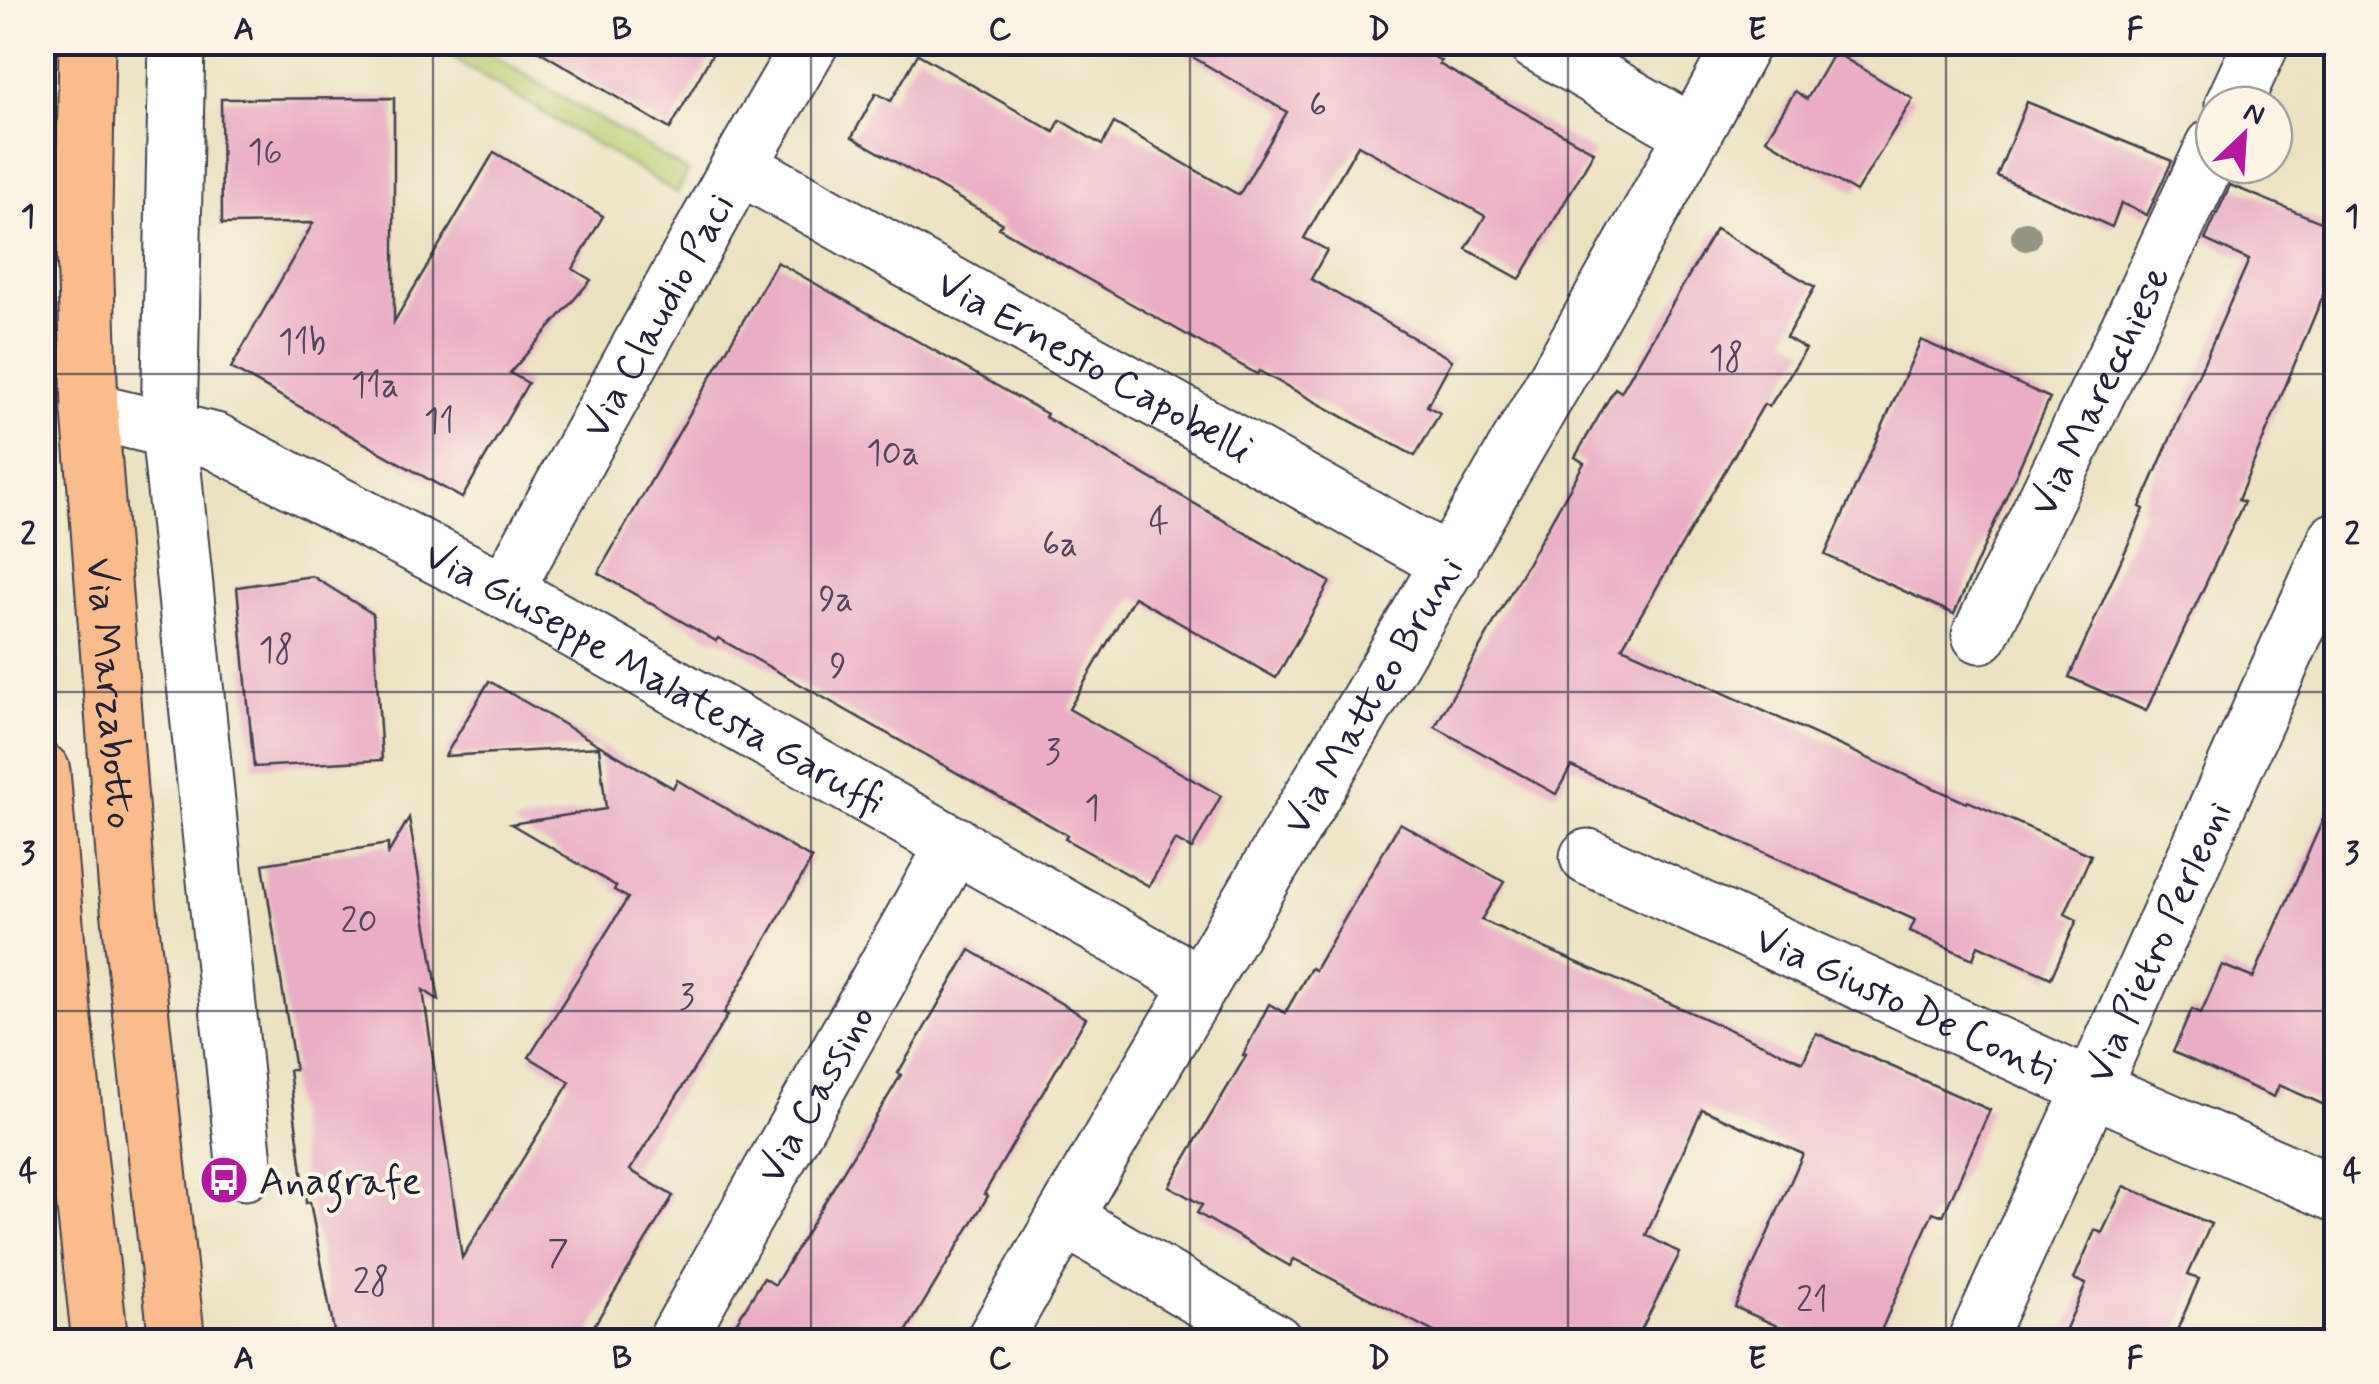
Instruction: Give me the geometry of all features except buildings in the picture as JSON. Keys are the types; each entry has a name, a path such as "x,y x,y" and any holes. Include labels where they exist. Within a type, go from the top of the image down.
{"main road":[{"name":"Via Marzabotto","path":"87,42 84,214 90,411 126,881 178,1342"},
{"name":"Via Marzabotto","path":"42,770 61,993 100,1342"}],"street":[{"name":"Via Marzabotto","path":"177,42 169,430 245,1172"},
{"name":"Via Claudio Paci","path":"505,591 811,42"},
{"path":"1535,42 1694,134"},
{"name":"Via Matteo Bruni","path":"993,1342 1450,564 1743,42"},
{"path":"2242,85 2262,42"},
{"name":"Via Ernesto Capobelli","path":"739,166 1450,564"},
{"name":"Via Marecchiese","path":"1980,635 2196,185"},
{"name":"Via Giuseppe Malatesta Garuffi","path":"90,411 215,441 505,591 1202,984"},
{"name":"Via Pietro Perleoni","path":"1974,1342 2092,1088 2336,540"},
{"name":"Via Cassino","path":"675,1342 955,844"},
{"name":"Via Giusto De Conti","path":"1588,857 2092,1088 2336,1194"},
{"path":"1064,1218 1275,1342"}],"green space":[{"path":"457,43 487,43 484,50 688,172 677,193 457,61"}],"place":[{"name":"Anagrafe","path":"224,1180"}]}
